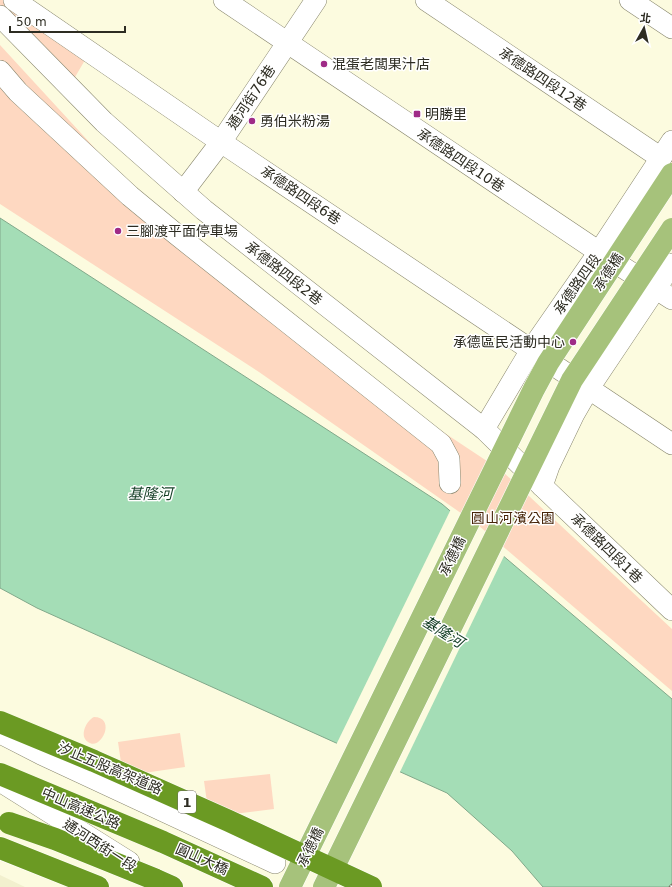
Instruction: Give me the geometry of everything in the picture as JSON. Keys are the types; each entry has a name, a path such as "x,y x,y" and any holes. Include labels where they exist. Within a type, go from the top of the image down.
{"highway":[{"name":"汐止五股高架道路","path":"0,722 229,820 371,887"},
{"name":"中山高速公路","path":"0,774 162,842"},
{"path":"3,821 54,839 155,881"},
{"name":"圓山大橋","path":"162,842 262,887"},
{"path":"0,848 98,887"}],"main road":[{"name":"承德橋","path":"290,887 534,389 666,166"},
{"path":"324,887 572,380 672,229"}],"street":[{"name":"承德路四段6巷","path":"14,0 221,142 672,444"},
{"name":"承德路四段10巷","path":"224,0 664,294"},
{"name":"通河街76巷","path":"183,192 221,142 316,0"},
{"name":"承德路四段12巷","path":"426,0 666,166"},
{"path":"630,0 672,28"},
{"name":"承德路四段2巷","path":"0,16 104,122 183,192 484,429 542,486"},
{"path":"0,70 18,92 130,196 441,444 450,459 450,483"},
{"name":"承德路四段","path":"484,429 531,350 599,252 666,166 672,141"},
{"path":"542,486 549,466 574,414 589,388 664,294 672,264"},
{"name":"承德路四段1巷","path":"542,486 672,610"},
{"path":"0,733 61,764 275,863"},
{"name":"通河西街一段","path":"0,781 155,881 182,887"}],"shaded area":[{"path":"0,875 25,887 0,887"}],"green space":[{"path":"0,0 3,0 85,60 71,84 0,11"},
{"name":"圓山河濱公園","path":"0,45 136,193 431,424 502,471 672,629 672,691 478,525 259,372 0,204"},
{"path":"94,717 101,718 105,722 106,728 102,738 93,744 85,739 84,733 86,725"},
{"path":"180,733 185,767 123,776 118,742"},
{"path":"270,774 274,809 209,817 204,781"}],"water":[{"name":"基隆河","path":"0,218 442,504 672,699 672,887 543,887 512,851 447,793 37,608 0,588"}],"pier":[{"path":"451,509 505,554 399,774 336,745"}],"place":[{"name":"混蛋老闆果汁店","path":"324,64"},
{"name":"明勝里","path":"417,114"},
{"name":"勇伯米粉湯","path":"252,121"},
{"name":"三腳渡平面停車場","path":"118,231"},
{"name":"承德區民活動中心","path":"573,342"}]}
